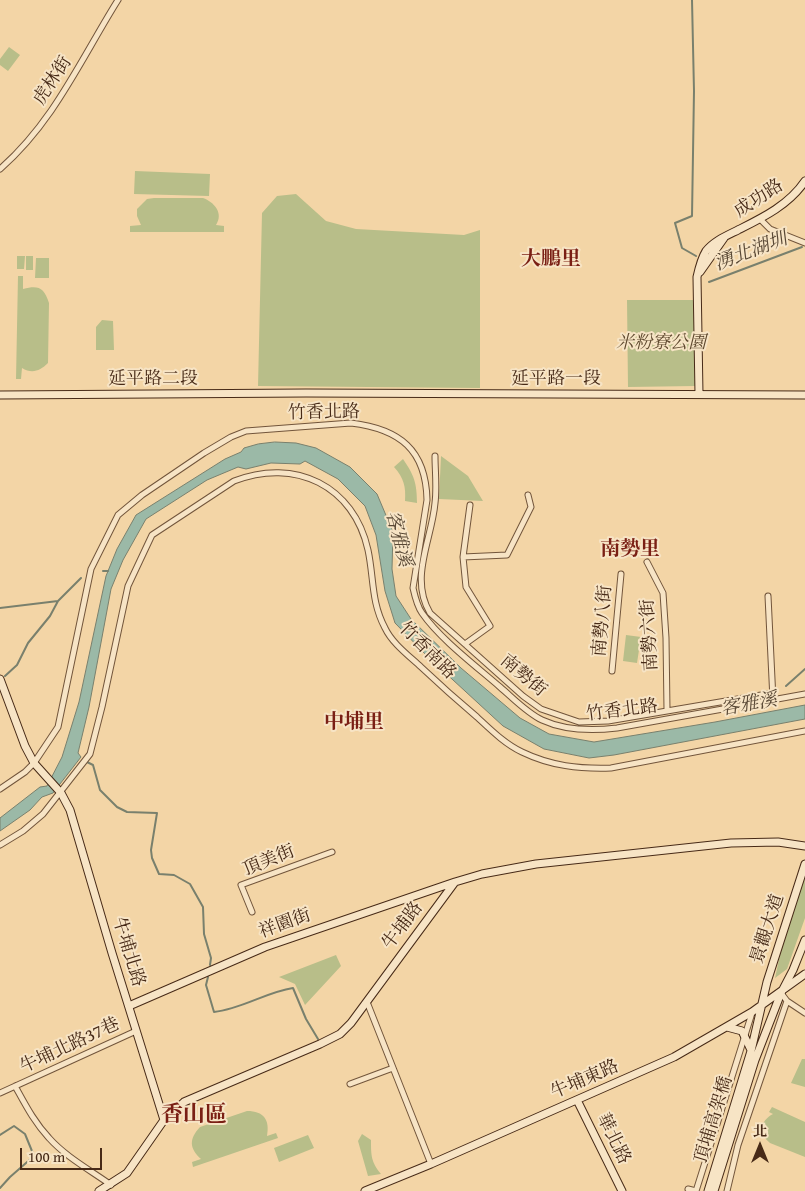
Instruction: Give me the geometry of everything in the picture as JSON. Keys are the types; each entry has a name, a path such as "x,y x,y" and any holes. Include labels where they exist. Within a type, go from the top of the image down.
{"street":[{"name":"虎林街","path":"0,169 26,144 70,83 118,0"},
{"name":"成功路","path":"699,394 697,277 724,237 760,219 784,203 799,190 805,181"},
{"path":"760,219 770,230 805,244"},
{"name":"延平路一段","path":"306,393 805,395"},
{"name":"延平路二段","path":"0,395 306,393"},
{"name":"竹香北路","path":"0,789 34,763 58,727 91,569 118,515 142,496 219,444 246,431 266,428 365,425 392,435 413,451 426,475 427,494 415,570 413,588 415,600 421,612 436,629 517,702 541,720 569,729 594,731 805,694"},
{"name":"南勢街","path":"435,456 435,503 423,560 420,588 424,603 430,612 522,696 541,709 579,722 608,721 773,693"},
{"name":"竹香南路","path":"0,845 34,823 61,793 90,754 128,586 152,535 234,481 248,475 292,473 316,480 343,500 353,512 364,534 375,606 388,635 498,736 521,752 552,764 582,769 611,768 805,731"},
{"path":"463,557 506,555 531,507 528,495"},
{"path":"465,644 490,626 466,587 463,557 470,505"},
{"name":"南勢六街","path":"648,562 663,593 667,710"},
{"name":"南勢八街","path":"612,671 621,574"},
{"path":"768,596 772,700"},
{"path":"0,679 25,746 34,763"},
{"name":"牛埔北路","path":"34,763 61,793 70,810 164,1120"},
{"path":"455,882 482,874 536,864 704,846 749,842 778,842 805,846"},
{"name":"頂美街","path":"252,912 241,885 332,852"},
{"name":"景觀大道","path":"752,1056 767,982 805,864"},
{"name":"祥園街","path":"128,1006 265,947 455,882"},
{"name":"牛埔路","path":"99,1191 127,1173 164,1120 184,1102 340,1034 367,1002 383,977 455,882"},
{"path":"426,892 437,897 437,906"},
{"name":"景觀大道","path":"752,1056 793,970 805,940"},
{"name":"牛埔東路","path":"365,1191 674,1057 752,1012 805,974"},
{"path":"781,993 787,1001 805,1013"},
{"path":"727,1191 738,1145 787,1001"},
{"path":"367,1002 431,1164"},
{"path":"688,1190 696,1191 752,1012"},
{"path":"726,1027 742,1031 752,1056"},
{"name":"牛埔北路37巷","path":"0,1092 136,1030"},
{"name":"頂埔高架橋","path":"708,1191 752,1056"},
{"name":"頂埔高架橋","path":"714,1191 752,1056"},
{"path":"350,1084 393,1068"},
{"path":"15,1086 32,1117 48,1138 61,1150 111,1185"},
{"name":"華北路","path":"577,1100 622,1191"}],"green space":[{"path":"9,47 20,55 8,71 0,65 0,59"},
{"path":"135,171 210,174 209,196 134,194"},
{"path":"296,194 326,221 356,229 464,235 480,230 480,388 258,386 262,213 277,196"},
{"path":"203,198 217,208 219,216 216,225 224,226 224,232 130,232 130,226 141,225 137,216 137,209 147,199"},
{"path":"17,256 25,256 24,269 17,269"},
{"path":"26,256 33,256 33,270 26,270"},
{"path":"36,258 49,258 49,278 35,278"},
{"path":"18,276 23,276 23,289 40,288 43,290 49,303 48,363 36,371 22,368 21,379 16,379"},
{"name":"米粉寮公園","path":"627,300 694,300 695,386 628,387"},
{"path":"102,320 113,321 114,350 96,350 96,327"},
{"path":"441,456 468,476 483,501 439,499"},
{"path":"403,459 414,479 417,503 405,501 404,483 394,467"},
{"path":"626,635 641,637 637,663 623,661"},
{"path":"805,877 805,918 787,969 775,978 781,950"},
{"path":"336,955 341,966 305,1005 295,984 279,977"},
{"path":"802,1059 805,1059 805,1087 791,1083"},
{"path":"772,1107 805,1122 805,1157 770,1143 766,1139 762,1127 765,1120 773,1114 769,1112"},
{"path":"247,1111 253,1111 262,1115 268,1125 267,1136 276,1133 278,1138 193,1167 192,1162 201,1159 194,1151 192,1143 192,1139 200,1127"},
{"path":"362,1134 371,1140 372,1158 381,1174 368,1176 358,1141"},
{"path":"308,1135 314,1148 279,1162 274,1148"}],"shaded area":[{"name":"客雅溪","path":"275,442 296,443 316,448 350,467 377,494 393,532 392,569 396,596 411,619 461,668 520,718 549,734 594,742 805,705 805,719 589,758 544,749 503,726 428,657 395,623 385,591 376,535 365,506 338,479 305,461 300,464 271,463 246,469 238,467 207,480 146,519 123,560 111,589 89,707 78,753 81,757 53,793 42,797 30,810 0,831 0,818 40,787 47,786 62,757 79,702 106,576 117,549 136,515 225,459 241,452 244,448"}],"waterway":[{"path":"692,0 694,91 692,216 675,223 682,248 696,256"},
{"name":"湧北湖圳","path":"709,282 802,247"},
{"path":"103,571 108,571"},
{"path":"0,608 58,601 81,578"},
{"path":"5,676 17,665 28,643 50,616 58,601"},
{"path":"786,686 805,669"},
{"path":"87,762 93,765 100,790 117,807 127,812 157,813 151,850 152,858 159,874 174,875 190,884 203,907 204,934 211,958 210,965"},
{"path":"208,977 206,985 214,1012 234,1008 273,993 293,988 306,1019 318,1039"},
{"path":"0,1135 14,1126 25,1134 34,1156 0,1188"}],"district":[{"name":"大鵬里","path":"551,260"},
{"name":"南勢里","path":"630,550"},
{"name":"中埔里","path":"354,723"},
{"name":"香山區","path":"194,1115"}]}
